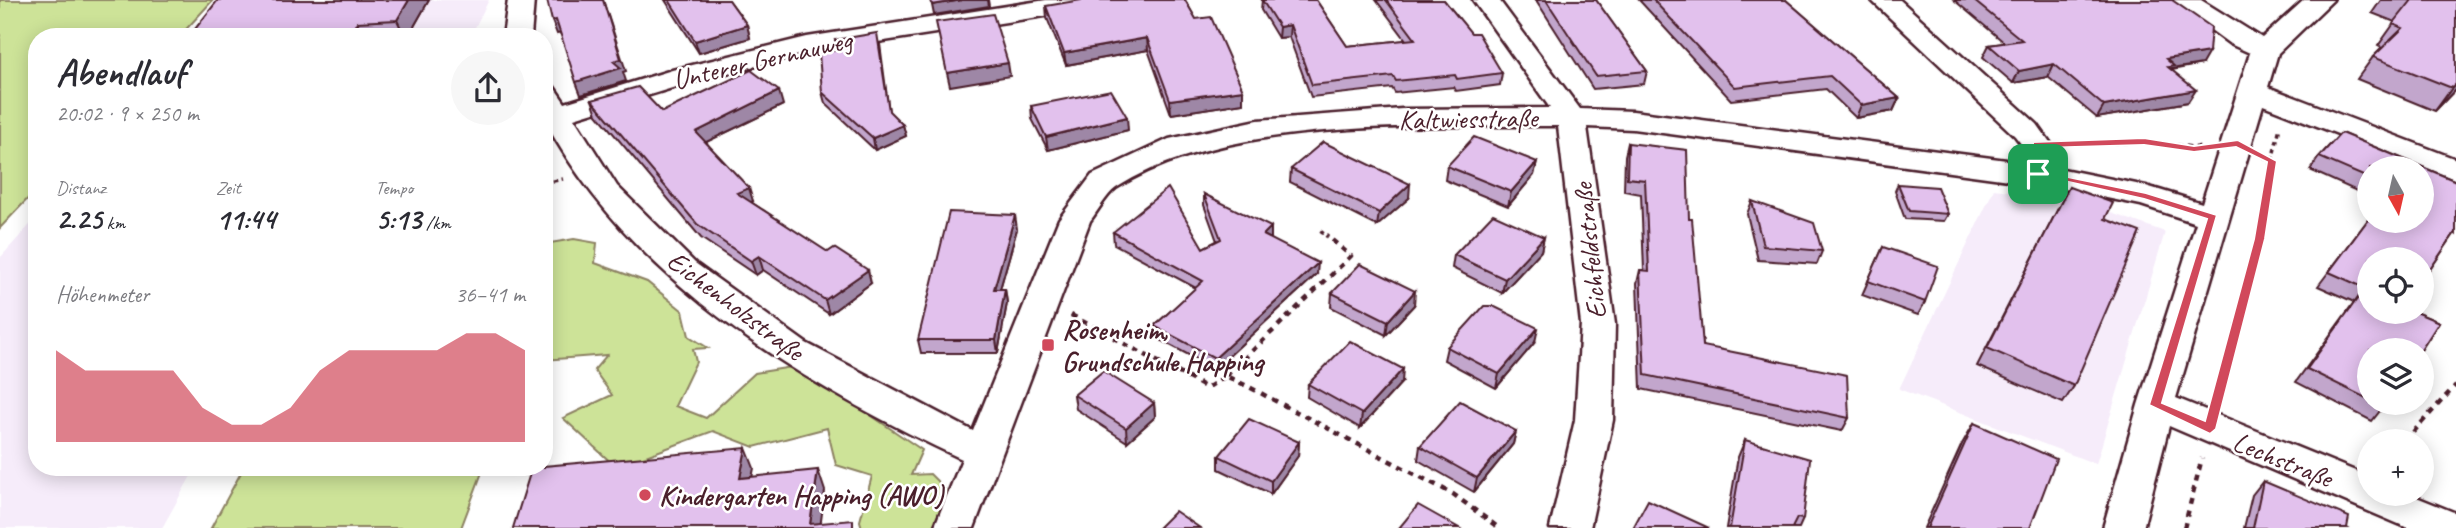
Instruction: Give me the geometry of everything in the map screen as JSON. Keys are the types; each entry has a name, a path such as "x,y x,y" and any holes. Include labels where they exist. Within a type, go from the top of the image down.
{"street":[{"path":"518,28 521,0"},
{"name":"Unterer Gernauweg","path":"553,103 682,76 807,45 1097,0"},
{"name":"Eichfeldstraße","path":"1486,0 1571,117 1598,324 1594,420 1570,528"},
{"path":"1884,0 2026,130 2037,159"},
{"path":"2183,0 2240,38 2264,50"},
{"path":"2123,528 2155,405 2238,143 2264,50 2320,0"},
{"path":"2252,90 2456,170"},
{"name":"Eichenholzstraße","path":"553,109 606,193 683,271 793,352 936,431 984,453"},
{"name":"Kaltwiesstraße","path":"954,528 1075,219 1103,182 1180,146 1258,129 1389,119 1571,117 1633,120 2037,159 2213,217"},
{"name":"Lechstraße","path":"2155,405 2450,528"}],"path":[{"path":"2037,159 2144,142 2194,149 2238,143 2272,161 2260,239 2184,528"},
{"path":"1043,301 1207,388 1226,376 1351,256 1320,231"},
{"path":"1226,376 1453,494 1499,528"},
{"path":"2416,429 2456,385"}],"shaded area":[{"path":"230,0 489,0 475,28 205,28"},
{"path":"1994,189 2074,200 2165,232 2096,464 1899,389"},
{"path":"28,227 28,476 191,476 162,528 0,528 0,258"}],"green space":[{"path":"0,0 213,0 187,28 28,28 28,198 0,228"},
{"path":"574,239 597,243 595,263 647,282 683,311 689,336 708,348 693,349 696,362 675,406 706,418 755,373 798,366 922,450 911,475 930,474 952,496 940,528 862,528 860,521 872,476 836,465 827,428 754,447 713,431 616,467 563,418 612,395 594,370 607,355 553,359 553,242"},
{"path":"239,476 481,476 461,528 211,528"}],"building":[{"path":"218,0 409,0 397,20 357,22 353,28 196,28"},
{"path":"547,0 603,0 621,59 613,61 621,68 576,82 556,20 552,21"},
{"path":"669,0 729,0 747,25 695,41"},
{"path":"931,0 962,0 932,5"},
{"path":"1081,0 1185,0 1196,19 1211,17 1243,90 1170,100 1147,38 1064,53 1046,6"},
{"path":"1262,0 1316,0 1347,46 1415,39 1386,0 1444,0 1471,33 1478,33 1502,73 1457,79 1455,75 1396,81 1393,76 1312,85 1290,25 1279,27"},
{"path":"1546,0 1596,0 1647,71 1596,76"},
{"path":"1653,0 1786,0 1899,98 1861,105 1830,76 1735,87"},
{"path":"1973,0 2172,0 2211,27 2209,52 2166,59 2174,66 2168,67 2196,90 2104,106 2054,64 2019,71 1989,45 2022,40"},
{"path":"2412,0 2456,0 2456,84 2452,88 2373,57 2403,28 2393,24"},
{"path":"993,14 1008,63 947,73 936,22"},
{"path":"877,33 889,111 903,125 873,138 822,92 819,53 838,50 835,40"},
{"path":"751,70 779,91 696,132 749,188 737,193 828,252 834,248 868,270 825,300 759,256 751,261 697,224 592,100 638,87 662,112"},
{"path":"1111,90 1127,117 1046,137 1031,106"},
{"path":"2341,133 2396,156 2357,156 2357,173 2319,157"},
{"path":"1474,137 1537,162 1511,192 1447,166"},
{"path":"1323,142 1410,184 1379,213 1291,169"},
{"path":"1628,143 1687,150 1689,219 1692,219 1703,346 1847,375 1849,418 1645,375 1640,270 1649,271 1645,180 1627,178"},
{"path":"2434,172 2456,181 2456,231 2434,263 2434,247 2357,247 2357,284 2329,272 2358,233 2434,233"},
{"path":"1898,184 1937,187 1948,214 1909,211"},
{"path":"2069,187 2113,203 2105,219 2140,232 2074,386 1987,348"},
{"path":"1168,188 1203,248 1221,239 1204,194 1271,227 1263,235 1318,263 1215,358 1154,326 1203,281 1113,232"},
{"path":"1752,201 1814,223 1822,251 1763,246"},
{"path":"949,212 1015,215 994,289 1005,289 996,340 918,340"},
{"path":"1493,214 1544,237 1505,279 1454,255"},
{"path":"1883,247 1938,266 1925,302 1868,281"},
{"path":"1360,264 1415,291 1388,321 1332,293"},
{"path":"2357,299 2357,324 2434,324 2434,320 2439,322 2429,338 2357,338 2357,394 2307,369"},
{"path":"1484,306 1493,306 1538,328 1499,374 1447,347"},
{"path":"1350,341 1403,369 1362,414 1308,384"},
{"path":"1103,371 1154,403 1126,428 1074,395"},
{"path":"1460,401 1516,431 1477,478 1420,446"},
{"path":"1249,419 1299,442 1271,481 1219,456"},
{"path":"1974,423 2056,459 2030,528 1927,528"},
{"path":"1745,440 1810,459 1803,519 1797,518 1792,528 1730,528"},
{"name":"Kindergarten Happing (AWO)","path":"746,448 740,478 818,470 810,524 853,520 853,528 513,528 529,476 553,476 553,465"},
{"path":"2263,481 2349,517 2347,528 2253,528"},
{"path":"1648,500 1709,528 1633,528"},
{"path":"1418,505 1459,528 1399,528"},
{"path":"1175,511 1200,528 1158,528"}],"place":[{"name":"Rosenheim, Grundschule Happing","path":"1048,345"},
{"name":"Kindergarten Happing (AWO)","path":"645,495"}],"route":[{"path":"2144,142 2194,149 2238,143 2272,161 2260,239 2210,429 2155,405 2213,217 2146,196 2038,174 2037,145 2144,142"}]}
